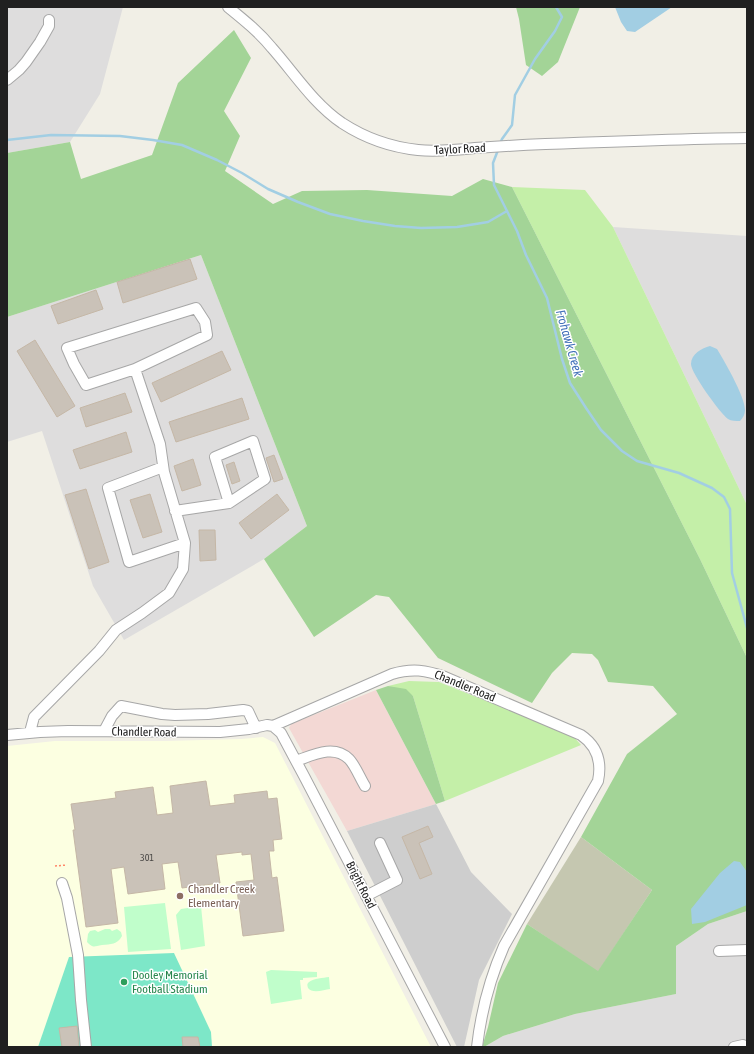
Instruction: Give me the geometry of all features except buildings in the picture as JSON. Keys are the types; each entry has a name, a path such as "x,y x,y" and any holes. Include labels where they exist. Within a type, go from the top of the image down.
{"street":[{"name":"Taylor Road","path":"228,7 260,34 318,103 353,130 390,145 420,150 445,151 490,147 618,141 747,138"},
{"path":"7,80 26,62 49,26 49,20"},
{"path":"196,308 205,322 207,335 135,369 86,384 74,364 67,348 196,308"},
{"path":"30,732 34,717 99,651 116,630 169,593 183,570 185,543 164,472 160,444 135,369"},
{"path":"175,511 229,503 265,479 253,442 215,457 229,503"},
{"path":"164,468 108,488 114,510 129,562 185,543"},
{"name":"Chandler Road","path":"7,735 30,732 68,731 209,732 236,731 267,725 274,726 392,674 414,670 426,671 445,677 580,735 594,748 598,757 600,770 598,780 512,930 502,951 488,990 481,1017 477,1047"},
{"path":"104,732 112,716 121,706 175,715 208,714 243,710 248,711 256,728"},
{"path":"208,714 209,732"},
{"name":"Bright Road","path":"274,726 281,733 296,761 445,1047"},
{"path":"296,761 326,751 343,754 350,760 365,786"},
{"path":"366,896 397,880 380,843"},
{"path":"62,883 67,898 78,955 86,1047"},
{"path":"719,951 747,950"}],"path":[{"path":"55,866 68,865"}],"shaded area":[{"path":"7,7 123,7 100,94 70,142 7,153"},
{"path":"613,227 747,236 747,505"},
{"path":"201,255 307,526 264,559 124,640 93,586 42,431 7,442 7,317"},
{"path":"376,690 436,804 347,831 289,728 291,724"},
{"name":"Chandler Creek Elementary","path":"263,737 275,743 431,1047 7,1047 7,746 55,741 165,741"},
{"path":"436,804 471,872 512,914 479,980 464,1047 457,1047 347,831"},
{"path":"581,837 652,890 598,972 527,924"},
{"path":"747,911 747,1047 484,1047 503,1036 575,1014 676,994 676,946 708,924"}],"green space":[{"path":"516,7 580,7 558,62 542,76 526,65"},
{"path":"234,30 251,58 224,111 240,136 225,171 273,204 302,191 367,190 452,196 483,179 512,187 700,559 747,658 747,911 708,924 676,946 676,994 575,1014 503,1036 482,1047 498,983 527,924 598,971 652,890 581,837 627,754 677,714 653,686 608,682 598,660 592,654 572,653 552,673 532,703 438,658 389,597 376,595 314,637 264,559 307,526 201,255 7,317 7,153 70,142 81,179 152,155 178,83"},
{"path":"512,187 585,190 613,227 747,505 747,658 700,559"},
{"path":"409,681 439,682 573,736 581,745 445,801 413,696 388,686"},
{"path":"388,686 406,689 413,696 445,801 436,804 376,690"},
{"path":"165,903 171,949 128,952 124,907"},
{"path":"201,906 205,946 181,950 176,915 181,909"},
{"path":"105,929 110,929 112,931 117,929 121,932 122,936 116,943 111,944 91,946 87,942 90,931 95,930 98,932"},
{"name":"Dooley Memorial Football Stadium","path":"174,953 211,1032 212,1047 38,1047 69,957"},
{"path":"271,970 317,972 317,977 303,978 303,980 300,980 302,999 271,1004 266,972"},
{"path":"329,977 330,989 312,991 308,988 307,985 309,982 316,979"}],"water":[{"path":"615,7 672,7 635,32 627,31 621,22"},
{"path":"710,346 717,349 742,397 745,411 744,416 740,421 728,419 724,415 706,393 692,369 691,360 695,354"},
{"path":"734,861 740,862 747,872 747,905 705,922 692,924 691,909 720,873"}],"waterway":[{"name":"Frohawk Creek","path":"500,144 512,125 515,95 535,59 555,31 562,17 556,7"},
{"path":"7,140 51,135 120,136 182,145 217,160 268,189 298,202 330,214 395,226 421,228 457,227 488,222 507,211"},
{"name":"Frohawk Creek","path":"498,150 493,163 494,185 517,231 526,255 547,298 562,359 570,383 601,430 622,451 637,461 679,473 712,488 724,497 730,509 732,573 747,628"}],"place":[{"name":"Chandler Creek Elementary","path":"180,896"},
{"name":"Dooley Memorial Football Stadium","path":"124,982"}]}
